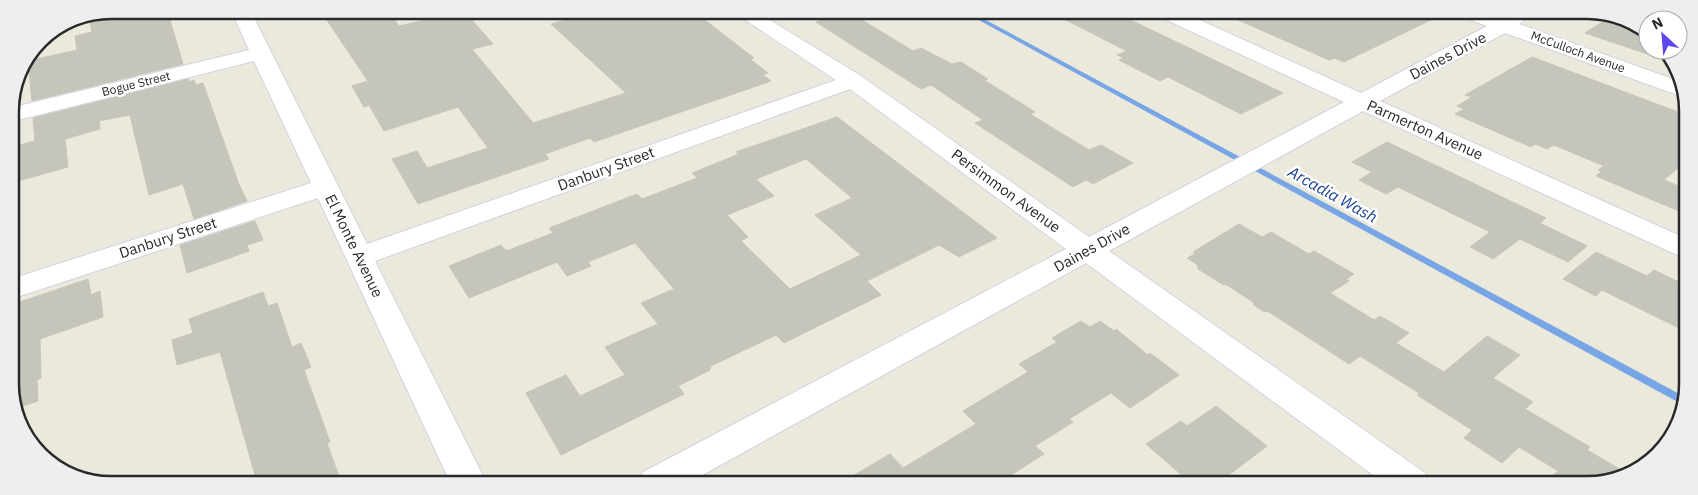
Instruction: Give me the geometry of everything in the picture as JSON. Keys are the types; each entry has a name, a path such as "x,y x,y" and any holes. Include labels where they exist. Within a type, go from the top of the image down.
{"street":[{"name":"El Monte Avenue","path":"244,19 465,476"},
{"name":"Persimmon Avenue","path":"754,19 854,81 1401,476"},
{"name":"Parmerton Avenue","path":"1180,19 1679,245"},
{"name":"McCulloch Avenue","path":"1485,19 1676,87"},
{"name":"Daines Drive","path":"669,476 1231,171 1516,19"},
{"name":"Bogue Street","path":"19,113 261,53"},
{"name":"Danbury Street","path":"358,257 854,81"},
{"name":"Danbury Street","path":"19,286 325,187"}],"building":[{"path":"110,19 170,19 183,64 32,101 29,69 34,60 77,50 75,36 92,32 90,21 92,21"},
{"path":"326,19 394,19 399,26 429,19 471,19 493,44 472,49 533,123 626,93 551,24 569,19 703,19 754,58 750,59 768,73 763,75 771,81 594,142 590,138 545,154 549,159 418,204 392,159 417,151 427,168 488,148 458,107 384,131 369,105 364,107 352,86 368,81"},
{"path":"817,19 860,19 913,51 921,48 952,64 961,62 988,79 984,80 1035,112 1030,114 1089,150 1101,145 1133,163 1093,184 1086,180 1073,187 975,123 983,120 931,85 921,89 816,22 820,21"},
{"path":"1064,19 1129,19 1283,93 1241,114 1168,77 1160,81 1119,60 1124,58 1117,55 1127,51"},
{"path":"1236,19 1433,19 1344,62 1334,58 1329,60"},
{"path":"1604,21 1623,26 1638,34 1638,51 1585,33"},
{"path":"1532,57 1679,112 1679,167 1664,180 1679,186 1679,211 1596,176 1602,171 1598,170 1604,166 1554,145 1547,149 1535,144 1531,147 1455,114 1464,109 1457,106 1472,97 1465,95"},
{"path":"188,79 189,82 194,80 196,85 203,83 238,182 247,201 194,219 183,184 149,195 130,115 99,121 100,129 65,139 68,167 19,181 19,145 35,141 33,118"},
{"path":"837,117 997,238 959,257 939,245 867,281 881,295 784,343 776,335 711,366 710,370 678,386 684,394 561,455 526,393 566,375 580,396 625,375 605,347 658,324 641,303 674,289 635,243 588,262 591,266 567,276 557,262 469,298 449,266 501,245 505,250 509,250 553,233 549,228 637,194 642,199 697,178 692,173 739,154 736,152","holes":["806,159 852,198 815,215 861,255 790,289 741,241 748,237 727,215 774,196 756,179"]},
{"path":"1387,142 1546,218 1540,223 1587,246 1568,262 1520,239 1493,259 1470,247 1490,232 1398,187 1386,194 1359,180 1372,172 1352,162"},
{"path":"255,221 263,240 247,245 249,251 187,273 180,245"},
{"path":"1239,224 1262,237 1271,232 1309,254 1314,251 1354,274 1346,279 1349,281 1330,293 1374,320 1380,316 1409,333 1396,343 1444,372 1487,336 1520,355 1493,378 1533,402 1525,409 1590,447 1587,450 1621,470 1594,476 1553,476 1558,471 1519,447 1502,463 1464,438 1472,430 1417,395 1419,393 1360,356 1349,364 1269,312 1263,311 1227,285 1222,284 1198,269 1198,265 1187,258 1195,254 1193,252"},
{"path":"1596,252 1647,276 1654,270 1679,282 1679,328 1602,290 1596,296 1563,279"},
{"path":"88,279 91,295 100,291 103,317 40,339 41,378 37,380 38,401 22,406 19,385 19,302"},
{"path":"263,292 268,306 277,303 292,347 301,343 311,367 304,370 330,442 327,443 339,476 255,476 220,352 177,365 172,340 193,333 189,319"},
{"path":"1081,321 1090,327 1100,321 1114,331 1116,329 1148,355 1150,353 1179,375 1130,408 1111,393 1069,419 1073,422 1035,446 1044,454 1010,476 853,476 890,454 903,468 976,424 963,411 1028,372 1019,364 1057,342 1052,338"},
{"path":"1216,406 1267,446 1228,476 1183,476 1146,444 1181,421 1187,426"}],"waterway":[{"name":"Arcadia Wash","path":"980,19 1678,398"}]}
